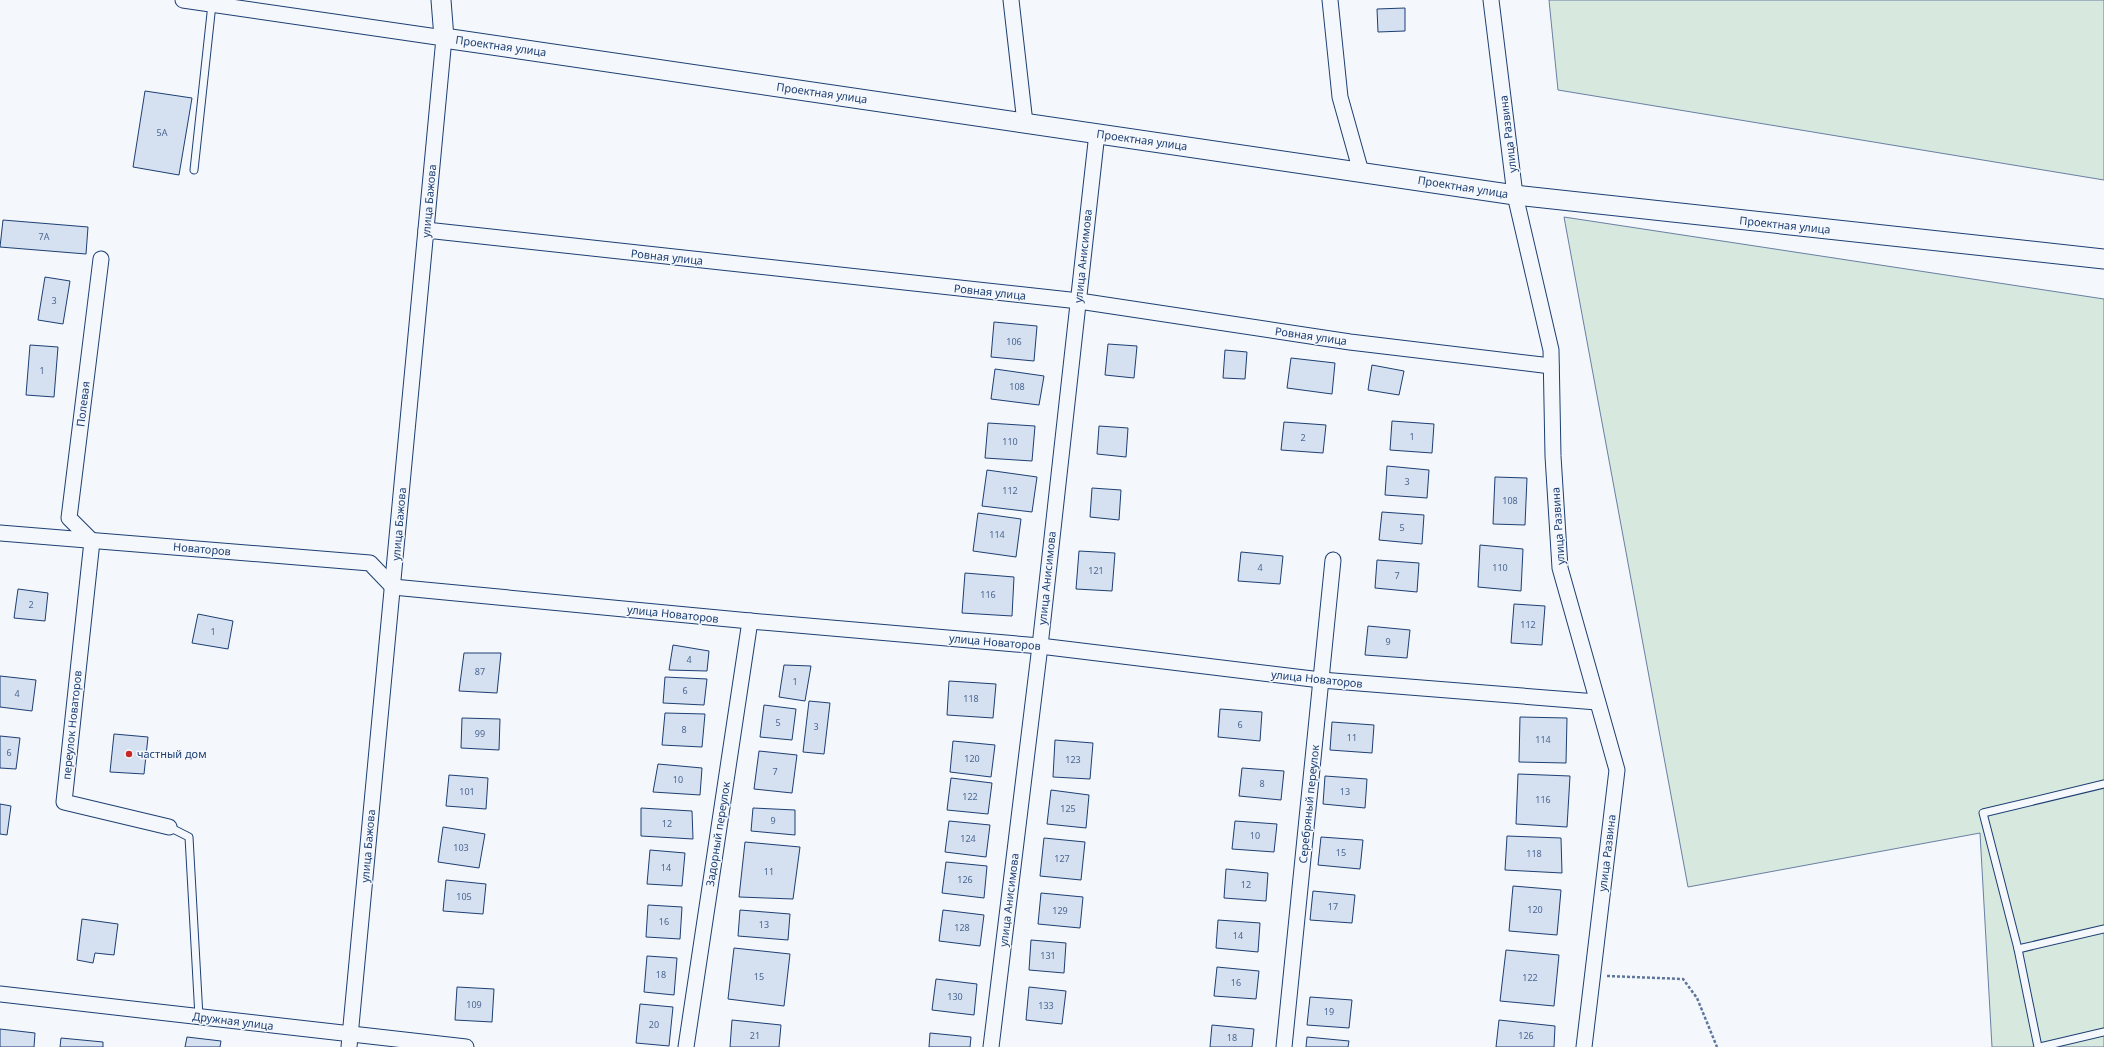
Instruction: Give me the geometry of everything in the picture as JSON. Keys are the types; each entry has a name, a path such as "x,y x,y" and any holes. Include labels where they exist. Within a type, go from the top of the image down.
{"street":[{"name":"Проектная улица","path":"183,0 1026,122 1515,195 2104,259"},
{"name":"улица Бажова","path":"349,1040 444,38 441,0"},
{"path":"1011,0 1026,122"},
{"path":"1330,0 1340,97 1361,172"},
{"name":"улица Развина","path":"1491,0 1515,195 1551,350 1553,456 1560,568 1617,770 1584,1047"},
{"name":"улица Анисимова","path":"991,1047 1040,646 1097,133"},
{"name":"Ровная улица","path":"426,230 1078,302 1350,342 1552,366"},
{"name":"Полевая","path":"92,541 69,518 101,259"},
{"name":"Новаторов","path":"0,533 370,563 393,587"},
{"name":"переулок Новаторов","path":"92,541 64,802 169,827"},
{"name":"Серебряный переулок","path":"1284,1047 1333,560"},
{"name":"улица Новаторов","path":"393,587 750,621 1040,646 1321,680 1597,702"},
{"name":"Задорный переулок","path":"686,1047 750,621"},
{"name":"Дружная улица","path":"0,994 199,1017 349,1040 466,1047"}],"lane":[{"path":"194,170 212,4"},
{"path":"2104,784 1982,814 2018,949 2039,1047 2104,1032"},
{"path":"169,827 189,837 199,1017"},
{"path":"2018,949 2104,929"}],"path":[{"path":"1593,974 1611,977 1683,978 1697,998 1717,1047"}],"shaded area":[{"path":"1549,0 2104,0 2104,180 1558,90"},
{"path":"1564,217 2104,299 2104,1047 1992,1047 1980,833 1688,887"}],"building":[{"path":"1405,8 1405,31 1378,32 1377,9"},
{"path":"145,91 192,98 179,175 133,167"},
{"path":"3,220 88,227 86,254 0,247"},
{"path":"45,277 70,281 63,324 38,320"},
{"path":"994,322 1037,326 1034,361 991,357"},
{"path":"1108,344 1137,346 1134,378 1105,375"},
{"path":"30,345 58,347 54,397 26,395"},
{"path":"1225,350 1247,352 1245,379 1223,378"},
{"path":"1291,358 1335,363 1332,394 1287,388"},
{"path":"1372,365 1404,371 1399,395 1368,390"},
{"path":"995,369 1044,376 1039,405 991,399"},
{"path":"1392,421 1434,424 1432,453 1390,450"},
{"path":"1284,422 1326,425 1323,453 1281,450"},
{"path":"988,423 1035,426 1032,461 985,458"},
{"path":"1099,426 1128,428 1126,457 1097,454"},
{"path":"1387,466 1429,470 1427,498 1385,495"},
{"path":"987,470 1037,477 1032,512 982,506"},
{"path":"1495,477 1527,478 1525,525 1493,524"},
{"path":"1092,488 1121,490 1119,520 1090,517"},
{"path":"1382,512 1424,515 1422,544 1379,540"},
{"path":"978,513 1021,519 1016,557 973,551"},
{"path":"1480,545 1523,549 1521,591 1478,587"},
{"path":"1079,551 1115,553 1112,591 1076,589"},
{"path":"1241,552 1283,556 1280,584 1238,581"},
{"path":"1377,560 1419,563 1417,592 1375,588"},
{"path":"965,573 1014,577 1012,616 962,613"},
{"path":"18,589 48,593 45,621 14,618"},
{"path":"1514,604 1545,606 1542,645 1511,643"},
{"path":"198,614 233,621 228,649 192,643"},
{"path":"1368,626 1410,630 1407,658 1365,655"},
{"path":"673,645 709,651 707,671 669,670"},
{"path":"464,653 501,653 497,693 459,691"},
{"path":"784,665 811,666 805,701 779,697"},
{"path":"0,676 36,680 32,711 0,707"},
{"path":"665,677 707,679 704,705 663,703"},
{"path":"949,681 996,684 993,718 947,715"},
{"path":"809,701 830,703 824,754 803,752"},
{"path":"764,705 796,709 792,740 760,737"},
{"path":"1220,709 1262,712 1260,741 1218,737"},
{"path":"665,713 705,714 702,747 662,745"},
{"path":"1520,717 1567,718 1566,763 1519,762"},
{"path":"462,718 500,719 499,750 461,748"},
{"path":"1332,722 1374,725 1372,753 1330,750"},
{"name":"частный дом","path":"114,734 148,737 144,774 110,772"},
{"path":"0,736 20,738 16,769 0,768"},
{"path":"1055,740 1093,743 1090,779 1053,777"},
{"path":"953,741 995,745 991,777 950,772"},
{"path":"759,751 797,755 792,793 754,789"},
{"path":"658,764 702,768 700,795 653,792"},
{"path":"1242,768 1284,771 1281,800 1239,796"},
{"path":"1518,774 1570,776 1567,827 1516,824"},
{"path":"449,775 488,778 486,809 446,806"},
{"path":"1325,776 1367,779 1365,808 1323,804"},
{"path":"951,778 992,783 988,814 947,810"},
{"path":"1051,790 1089,795 1086,828 1047,824"},
{"path":"0,804 11,806 7,835 0,834"},
{"path":"641,808 692,811 693,839 641,836"},
{"path":"753,808 795,810 795,835 751,831"},
{"path":"949,821 990,825 986,857 945,852"},
{"path":"1235,821 1277,824 1274,852 1232,849"},
{"path":"443,827 485,834 479,868 438,862"},
{"path":"1507,836 1561,838 1562,873 1505,870"},
{"path":"1321,837 1363,840 1360,869 1318,865"},
{"path":"1044,838 1085,842 1081,880 1040,876"},
{"path":"745,842 800,847 793,899 739,897"},
{"path":"650,850 685,853 682,886 647,884"},
{"path":"946,862 987,866 984,898 942,893"},
{"path":"1226,869 1268,873 1266,901 1224,898"},
{"path":"446,880 486,884 483,914 443,911"},
{"path":"1513,886 1561,890 1557,935 1509,931"},
{"path":"1313,891 1355,895 1352,923 1310,920"},
{"path":"1041,893 1083,897 1080,928 1038,924"},
{"path":"648,905 682,907 680,939 646,937"},
{"path":"740,910 790,914 788,940 738,936"},
{"path":"943,910 984,915 980,946 939,941"},
{"path":"82,919 118,924 114,955 95,953 93,963 77,960"},
{"path":"1218,920 1260,923 1258,952 1216,948"},
{"path":"1031,940 1066,943 1064,973 1029,970"},
{"path":"734,948 790,954 784,1006 728,999"},
{"path":"1506,950 1559,955 1554,1006 1500,1001"},
{"path":"647,956 677,958 674,995 644,992"},
{"path":"1217,967 1259,971 1256,999 1214,996"},
{"path":"936,979 977,984 974,1015 932,1010"},
{"path":"457,987 494,989 492,1022 455,1020"},
{"path":"1029,987 1066,991 1062,1024 1026,1020"},
{"path":"1310,997 1352,1000 1349,1028 1307,1025"},
{"path":"640,1004 673,1007 669,1046 636,1043"},
{"path":"732,1020 781,1025 779,1047 730,1047"},
{"path":"1499,1020 1555,1026 1554,1047 1496,1047"},
{"path":"1212,1025 1254,1029 1252,1047 1210,1047"},
{"path":"0,1029 35,1033 34,1047 0,1047"},
{"path":"930,1033 971,1037 970,1047 929,1047"},
{"path":"187,1037 221,1041 220,1047 185,1047"},
{"path":"1307,1037 1349,1041 1348,1047 1306,1047"},
{"path":"61,1038 103,1042 103,1047 60,1047"}],"place":[{"name":"частный дом","path":"129,754"}]}
